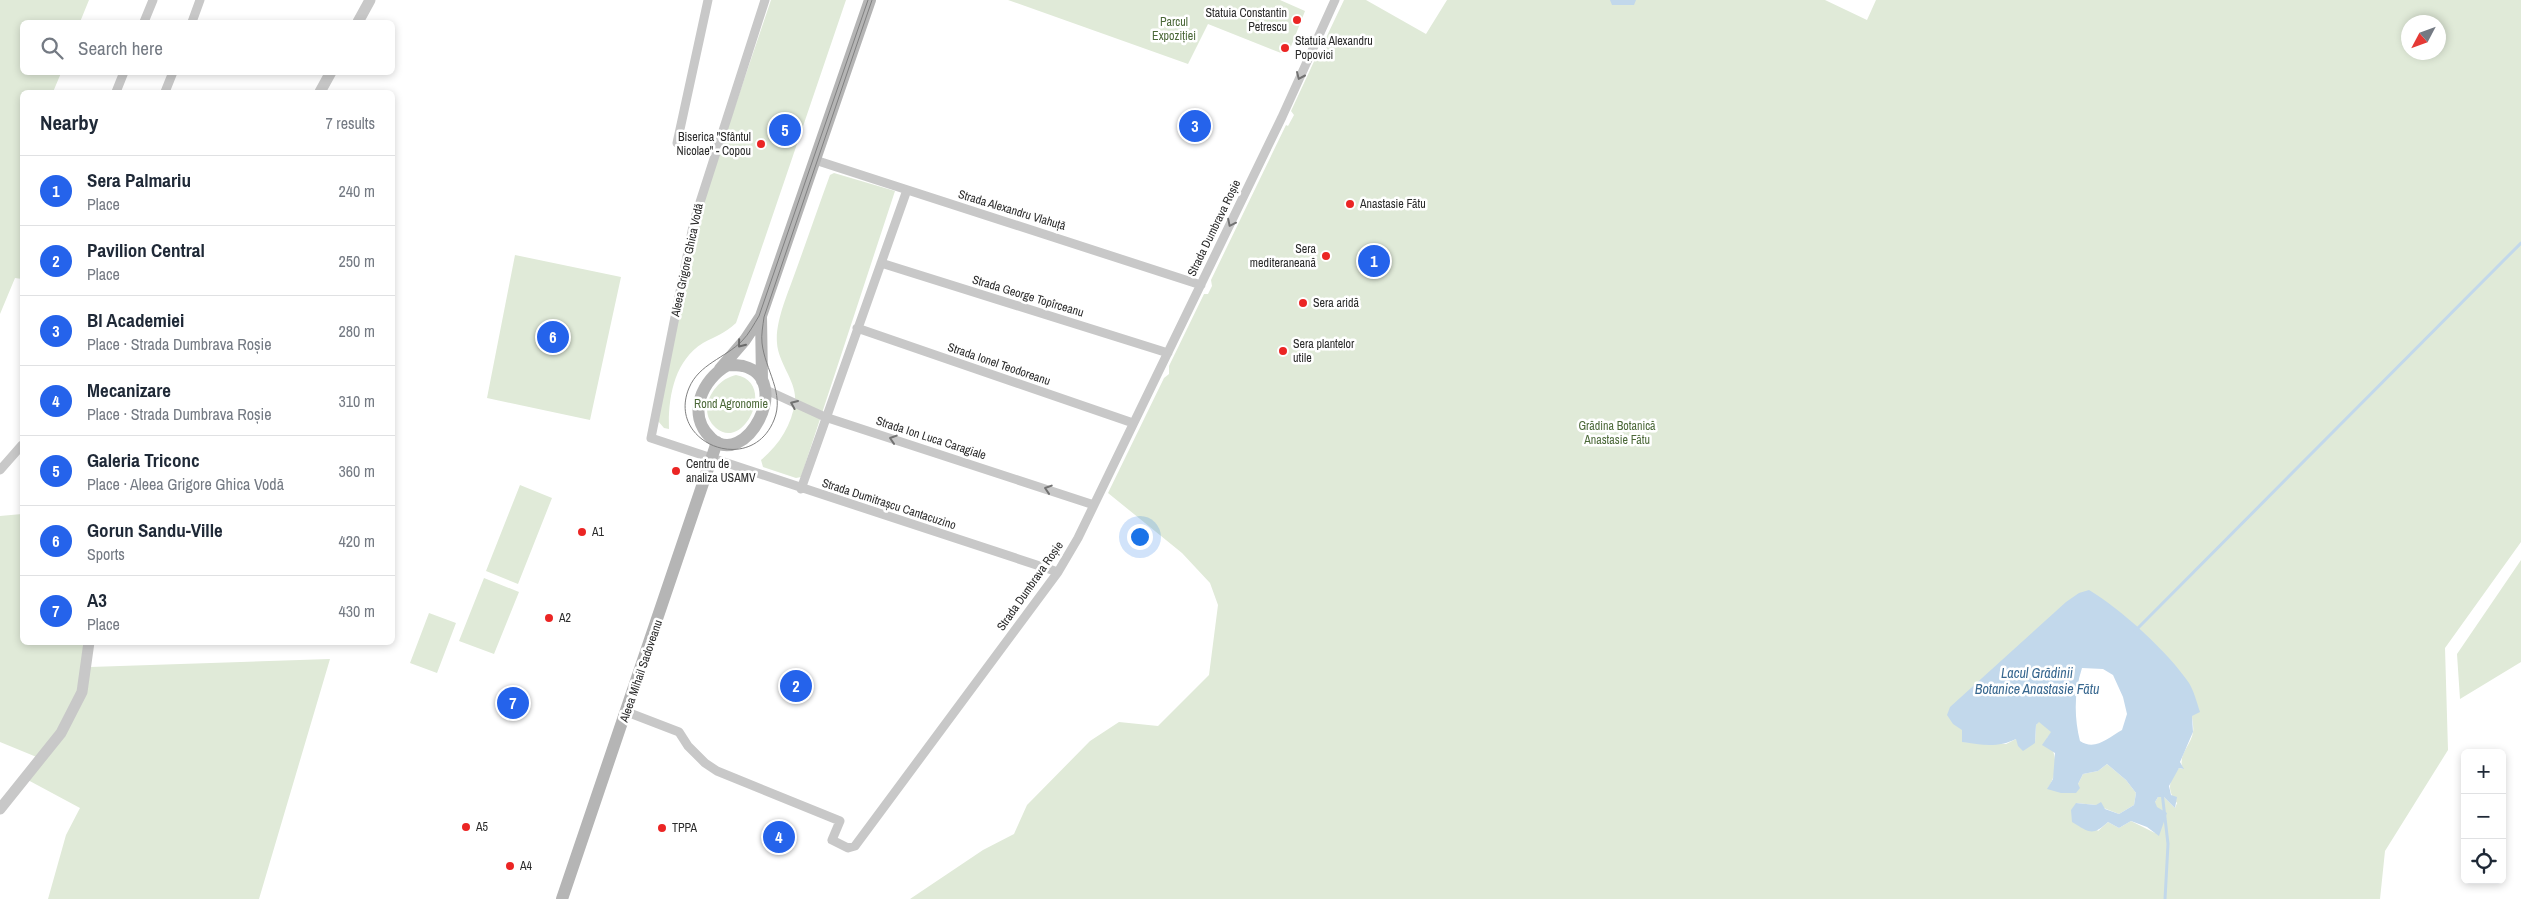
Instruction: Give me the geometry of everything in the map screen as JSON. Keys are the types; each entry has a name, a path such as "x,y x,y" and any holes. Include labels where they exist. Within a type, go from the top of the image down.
{"main road":[{"path":"761,316 764,411 753,431 733,444 717,442 705,430 698,412 700,400 706,383 745,340 761,316 870,0"},
{"path":"719,370 728,365 742,366 757,373 763,385"},
{"name":"Aleea Mihail Sadoveanu","path":"562,899 717,442"}],"street":[{"path":"145,20 153,0"},
{"path":"193,20 200,0"},
{"path":"359,20 370,0"},
{"path":"677,143 708,0"},
{"name":"Aleea Grigore Ghica Vodă","path":"651,438 694,221 765,0"},
{"name":"Strada Dumbrava Roșie","path":"626,712 679,732 688,746 705,763 717,771 840,820 832,840 848,848 855,846 1058,572 1094,504 1168,353 1336,0"},
{"path":"117,90 123,75"},
{"path":"167,90 172,75"},
{"path":"321,90 329,75"},
{"name":"Strada Alexandru Vlahuță","path":"815,160 1201,285"},
{"path":"801,489 907,190"},
{"name":"Strada George Topîrceanu","path":"881,262 1168,353"},
{"name":"Strada Ionel Teodoreanu","path":"857,328 1133,423"},
{"name":"Strada Ion Luca Caragiale","path":"763,385 825,417 1094,504"},
{"name":"Strada Dumitrașcu Cantacuzino","path":"651,438 801,489 1058,572"},
{"path":"0,470 20,447"},
{"path":"0,809 61,733 82,692 89,645"}],"green space":[{"path":"0,0 89,0 81,20 20,20 20,75 60,75 54,90 20,90 20,279 15,278 0,314"},
{"path":"771,0 846,0 736,323 703,343 685,360 679,370 672,393 669,429 664,428 658,421 698,216"},
{"name":"Parcul Expoziției","path":"1008,0 1280,0 1305,11 1290,49 1281,53 1208,24 1188,64"},
{"name":"Grădina Botanică Anastasie Fătu","path":"1344,0 1366,0 1426,34 1447,0 1825,0 1867,20 1876,0 2521,0 2521,542 2445,648 2448,750 2385,851 2380,899 910,899 983,850 1014,834 1027,805 1090,741 1119,722 1158,726 1209,675 1218,605 1210,583 1182,553 1108,493 1164,378 1169,374 1169,366 1204,294 1208,294 1212,286 1211,280 1286,125 1288,126 1294,115 1291,111 1317,55 1323,54 1327,46 1325,40","holes":["2131,623 2192,716 2192,737 2183,755 2183,769 2179,768 2170,785 2171,794 2177,803 2175,808 2164,797 2158,797 2155,802 2155,833 2131,821 2119,828 2108,822 2098,831 2076,803 2096,805 2119,814 2134,805 2136,793 2126,780 2107,764 2098,771 2083,774 2078,784 2048,788 2052,782 2055,769 2055,757 2047,738 2052,732 2039,721 2036,725 2035,743 2016,739 2006,744 1962,742 1962,730"]},
{"path":"834,173 895,191 801,477 796,478 763,467 761,460 784,434 791,418 795,394 778,350 778,326 786,298 830,175"},
{"path":"515,255 621,277 590,420 487,398"},
{"name":"Rond Agronomie","path":"736,375 748,380 754,390 755,401 752,413 745,424 737,431 727,433 716,428 710,421 707,413 708,404 710,396 721,382"},
{"path":"520,485 552,498 518,584 486,571"},
{"path":"20,514 20,645 88,645 80,690 60,732 39,758 0,742 0,516"},
{"path":"2521,560 2521,662 2460,699 2457,654"},
{"path":"484,578 519,592 494,654 459,641"},
{"path":"429,613 456,623 437,673 410,663"},
{"path":"330,659 259,899 48,899 66,835 80,808 26,779 63,734 90,667"}],"water":[{"path":"1610,0 1636,0 1634,5 1612,5"},
{"name":"Lacul Grădinii Botanice Anastasie Fătu","path":"2089,590 2129,619 2157,645 2180,671 2191,686 2197,701 2200,712 2192,716 2193,732 2180,762 2184,769 2179,768 2169,786 2171,795 2177,797 2175,808 2164,797 2158,797 2155,802 2157,807 2167,813 2159,836 2147,827 2131,821 2119,828 2108,822 2103,827 2094,831 2087,830 2072,822 2071,810 2076,803 2096,805 2101,802 2105,809 2119,814 2134,805 2136,793 2126,780 2107,764 2098,771 2083,774 2078,784 2080,788 2076,793 2061,793 2047,789 2053,779 2055,753 2042,745 2051,732 2039,722 2036,725 2035,743 2023,751 2018,746 2016,739 1996,745 1962,742 1962,730 1953,724 1947,715 1950,707 2066,602 2079,593","holes":["2082,668 2103,669 2113,675 2123,697 2127,714 2122,730 2101,742 2091,745 2080,741 2076,695"]}],"waterway":[{"path":"2135,631 2521,243"},
{"path":"2162,792 2168,844 2165,899"}],"tram line":[{"path":"868,0 759,316 742,341 699,373 689,388 685,408 689,424 700,437 714,446 731,449 748,447 763,437 774,420 777,400 762,343 764,317 872,0"}],"place":[{"name":"Statuia Constantin Petrescu","path":"1297,20"},
{"name":"Statuia Alexandru Popovici","path":"1285,48"},
{"name":"Bl Academiei","path":"1195,126"},
{"name":"Galeria Triconc","path":"785,130"},
{"name":"Biserica \"Sfântul Nicolae\" - Copou","path":"761,144"},
{"name":"Anastasie Fătu","path":"1350,204"},
{"name":"Sera mediteraneană","path":"1326,256"},
{"name":"Sera Palmariu","path":"1374,261"},
{"name":"Sera aridă","path":"1303,303"},
{"name":"Gorun Sandu-Ville","path":"553,337"},
{"name":"Sera plantelor utile","path":"1283,351"},
{"name":"Centru de analiza USAMV","path":"676,471"},
{"name":"A1","path":"582,532"},
{"name":"A2","path":"549,618"},
{"name":"Pavilion Central","path":"796,686"},
{"name":"A3","path":"513,703"},
{"name":"A5","path":"466,827"},
{"name":"TPPA","path":"662,828"},
{"name":"Mecanizare","path":"779,837"},
{"name":"A4","path":"510,866"}]}
